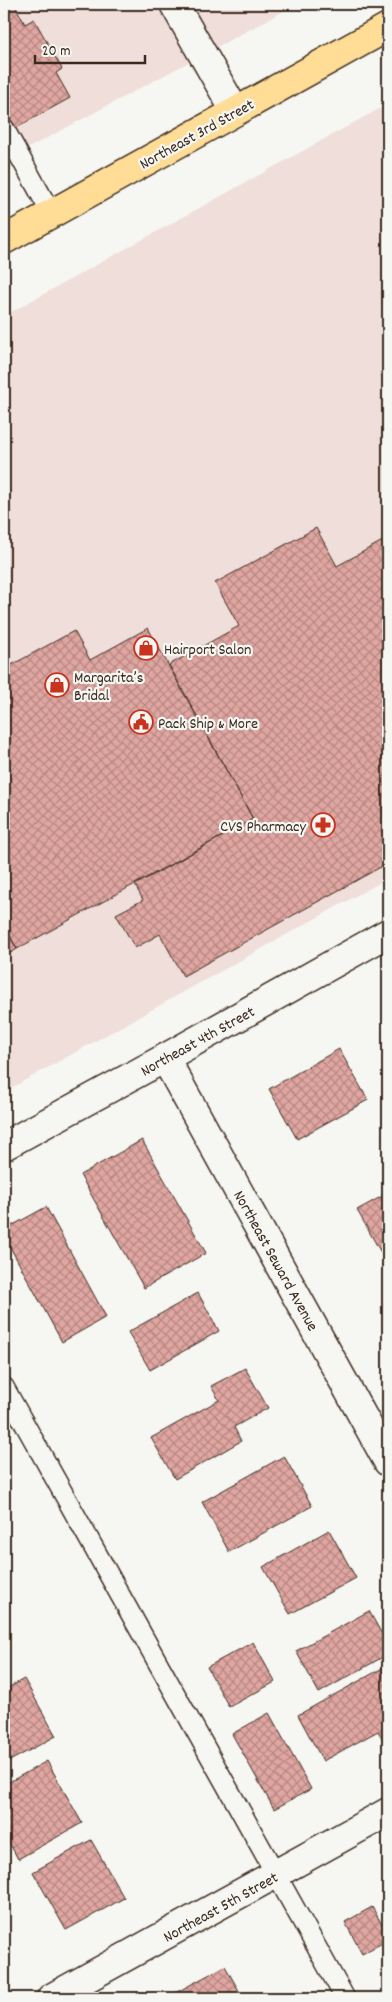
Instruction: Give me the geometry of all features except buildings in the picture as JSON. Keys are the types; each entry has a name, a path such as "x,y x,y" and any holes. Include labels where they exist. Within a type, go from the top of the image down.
{"main road":[{"name":"Northeast 3rd Street","path":"4,240 388,27"}],"street":[{"path":"174,4 235,111"},
{"name":"Northeast 4th Street","path":"4,1146 388,933"},
{"name":"Northeast Seward Avenue","path":"165,1058 388,1462"},
{"name":"Northeast 5th Street","path":"51,1998 388,1812"}],"lane":[{"path":"4,128 51,213"},
{"path":"4,1387 278,1874 345,1998"}],"shaded area":[{"path":"4,4 297,4 4,161"},
{"path":"388,104 388,878 4,1092 4,316"}],"place":[{"name":"Hairport Salon","path":"146,648"},
{"name":"Margarita’s Bridal","path":"57,685"},
{"name":"Pack Ship & More","path":"141,722"},
{"name":"CVS Pharmacy","path":"323,825"}]}
